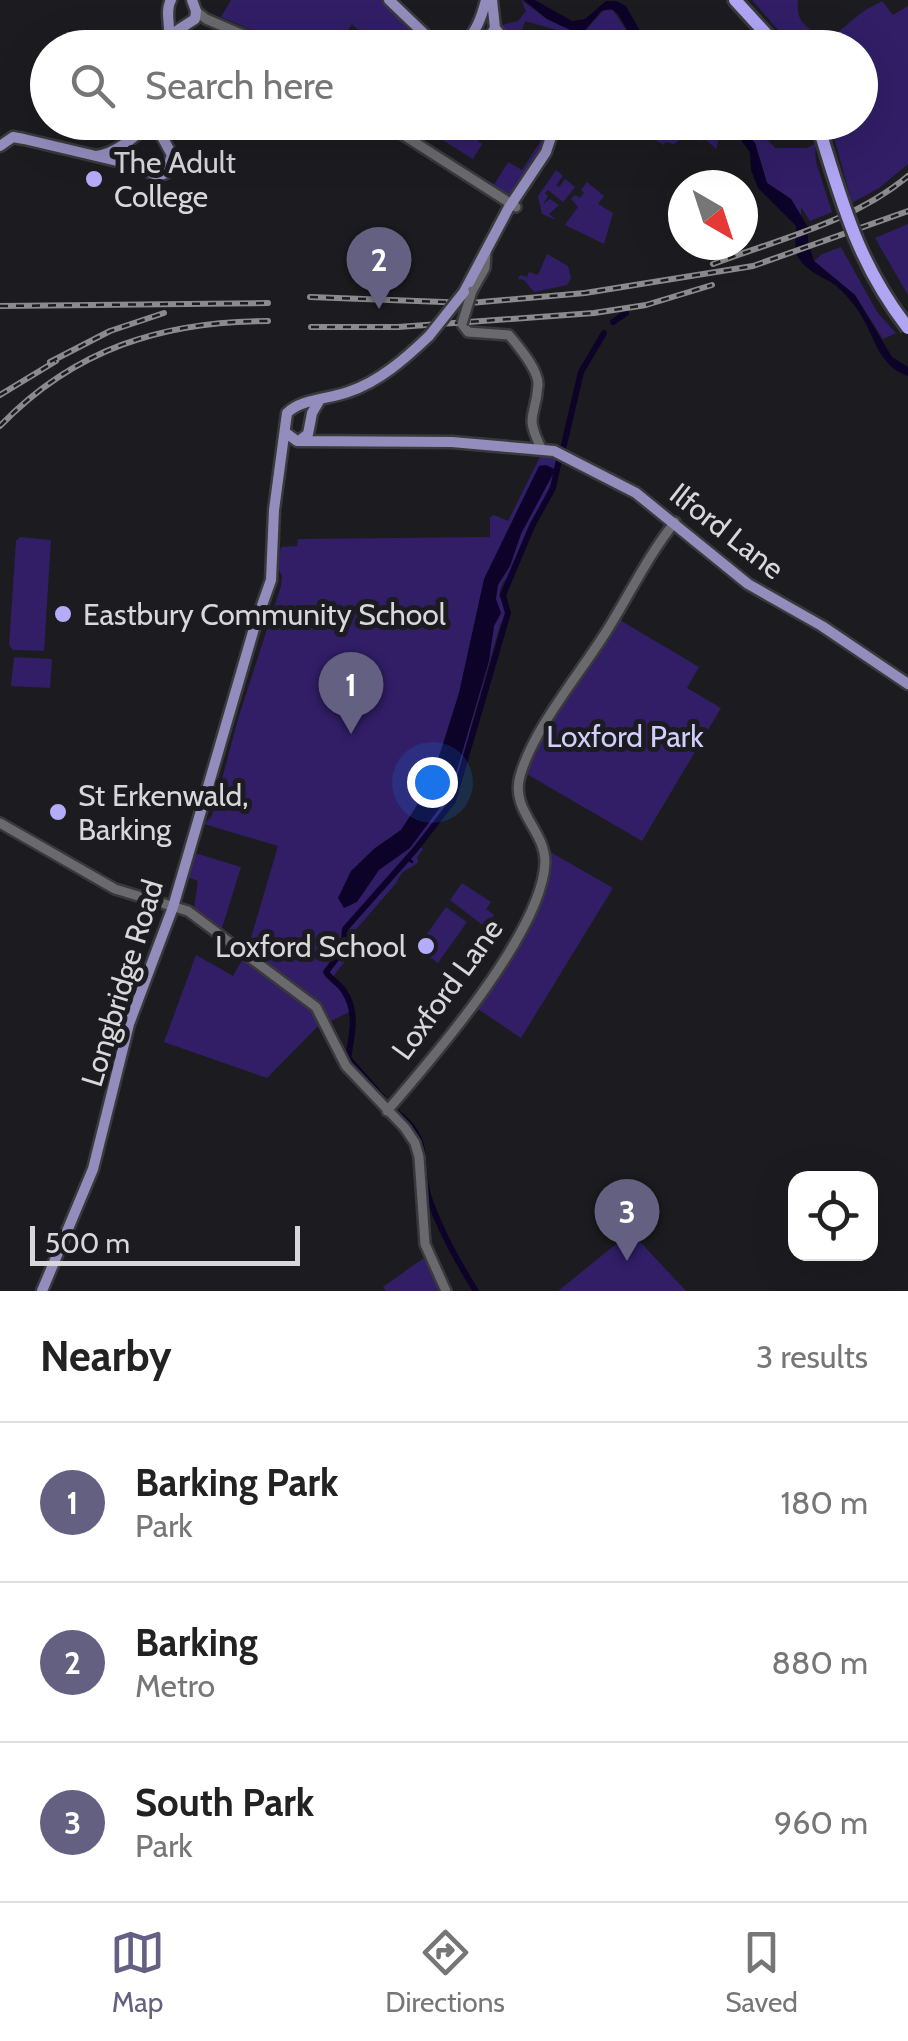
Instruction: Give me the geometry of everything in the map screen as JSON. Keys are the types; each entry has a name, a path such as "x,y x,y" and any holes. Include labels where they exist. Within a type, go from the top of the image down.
{"highway":[{"path":"735,0 763,30"},
{"path":"746,0 772,30"},
{"path":"822,140 854,239 908,328"},
{"path":"830,140 861,236 908,316"}],"main road":[{"path":"169,30 171,0"},
{"path":"390,0 423,30"},
{"path":"484,30 489,0"},
{"path":"169,17 191,10"},
{"path":"484,30 487,28"},
{"path":"0,146 18,138 130,165 158,176 166,173 172,154 164,140"},
{"path":"96,156 106,155 128,140"},
{"path":"130,165 123,154 132,140"},
{"path":"296,441 286,432 287,413 301,404 362,387 429,336 468,291 486,252 551,140"},
{"path":"486,252 511,207"},
{"path":"282,450 308,436 320,400"},
{"path":"301,404 308,407 318,438 329,443"},
{"name":"Longbridge Road","path":"42,1291 94,1168 129,1024 173,907 256,629 272,571 274,510 286,432"},
{"name":"Ilford Lane","path":"296,441 452,442 541,448 563,455 636,493 748,584 822,626 908,684"}],"street":[{"path":"191,10 232,30"},
{"path":"410,140 511,207"},
{"path":"468,291 462,324 468,332 509,335 538,382 530,421 541,448"},
{"name":"Loxford Lane","path":"389,1108 470,1008 526,920 543,876 544,856 521,807 520,775 543,727 674,522"},
{"path":"0,824 101,882 190,912 316,1008 346,1066 389,1108 417,1150 425,1244 446,1291"}],"green space":[{"path":"231,0 384,0 415,30 358,30 352,24 348,30 251,30 221,17"},
{"path":"521,0 570,30 525,21 522,30 501,30 502,25 518,21 526,11"},
{"path":"752,0 798,0 798,13 812,30 778,30"},
{"path":"882,1 893,15 908,6 908,164 879,188 852,203 835,140 878,140 878,30 840,30"},
{"path":"604,10 613,10 626,30 586,30"},
{"path":"443,140 477,140 482,144 473,159"},
{"path":"541,140 547,140 511,198 492,188 508,162 522,170"},
{"path":"655,140 680,140 674,144 665,142 664,145"},
{"path":"752,140 768,140 775,148 807,148 815,144 816,162 832,212 810,221 801,207 801,217 791,199 767,183"},
{"path":"556,170 563,176 556,185 559,187 565,179 575,187 563,202 548,190 545,193 548,196 543,204 550,199 559,205 549,214 556,220 542,214 538,196"},
{"path":"587,182 604,196 598,204 613,213 604,244 565,225 578,207 571,199 575,195 580,198"},
{"path":"908,224 908,295 875,238"},
{"path":"841,247 877,312 896,333 883,339 855,295 814,261"},
{"path":"547,254 568,266 571,278 567,285 534,292 524,280 518,279 520,275 527,277 529,272 538,275"},
{"path":"542,453 557,458 557,471 502,584 499,596 507,613 500,625 449,805 345,928 342,949 326,974 344,992 351,1011 331,1021 319,1003 248,948 278,846 204,824 212,816 281,586 277,566 281,547 297,546 298,539 490,537 490,517 508,521"},
{"path":"20,537 51,540 44,651 13,650 9,645 16,541"},
{"name":"Loxford Park","path":"618,619 699,667 687,688 721,708 642,841 525,773 551,720"},
{"path":"14,657 52,659 50,688 11,686"},
{"path":"420,847 423,849 418,862 401,874 353,933 352,952 332,978 329,971 345,949 348,929 408,862 413,862 411,858"},
{"path":"547,850 613,888 521,1038 475,1007 526,928"},
{"path":"195,853 241,867 222,928 194,908 198,881 187,877"},
{"path":"462,883 491,902 486,909 494,915 485,927 450,900"},
{"path":"446,907 467,922 438,963 417,948"},
{"path":"196,955 233,976 244,957 312,1010 321,1023 267,1078 164,1042"},
{"path":"631,1232 686,1291 558,1291"},
{"path":"425,1257 441,1291 386,1291 383,1287"}],"shaded area":[{"path":"524,0 535,0 572,21 585,19 606,1 616,1 626,6 639,30 627,30 611,9 601,11 585,30 570,30 547,19"},
{"path":"741,140 755,143 767,183 791,199 808,227 814,261 855,295 892,357 908,367 908,376 889,365 844,294 798,257 796,226 758,188 758,170 751,170 750,152"},
{"path":"539,466 554,469 553,474 498,585 496,599 501,613 494,626 489,661 450,794 410,848 379,870 357,902 344,908 338,898 351,871 401,830 430,785 459,693 484,579"}],"waterway":[{"path":"613,322 626,313"},
{"path":"563,449 581,372 604,333"},
{"path":"383,1098 348,1058 351,1007 344,991 326,972 343,950 345,929 453,801 508,613 503,595 553,488 559,460"},
{"path":"408,858 412,862"},
{"path":"394,1110 421,1143 430,1201 450,1247 476,1291"}],"railway":[{"path":"713,264 840,217 908,176"},
{"path":"310,297 470,303 585,293 753,266 908,211"},
{"path":"311,327 398,327 594,313 646,305 712,285"},
{"path":"0,306 268,303"},
{"path":"50,362 110,331 164,313"},
{"path":"0,426 58,377 122,345 192,327 268,321"},
{"path":"0,395 56,361"}],"place":[{"name":"The Adult College","path":"94,179"},
{"name":"Barking","path":"379,309"},
{"name":"Eastbury Community School","path":"63,614"},
{"name":"Barking Park","path":"351,734"},
{"name":"St Erkenwald, Barking","path":"58,812"},
{"name":"Loxford School","path":"426,946"},
{"name":"South Park","path":"627,1261"}]}
